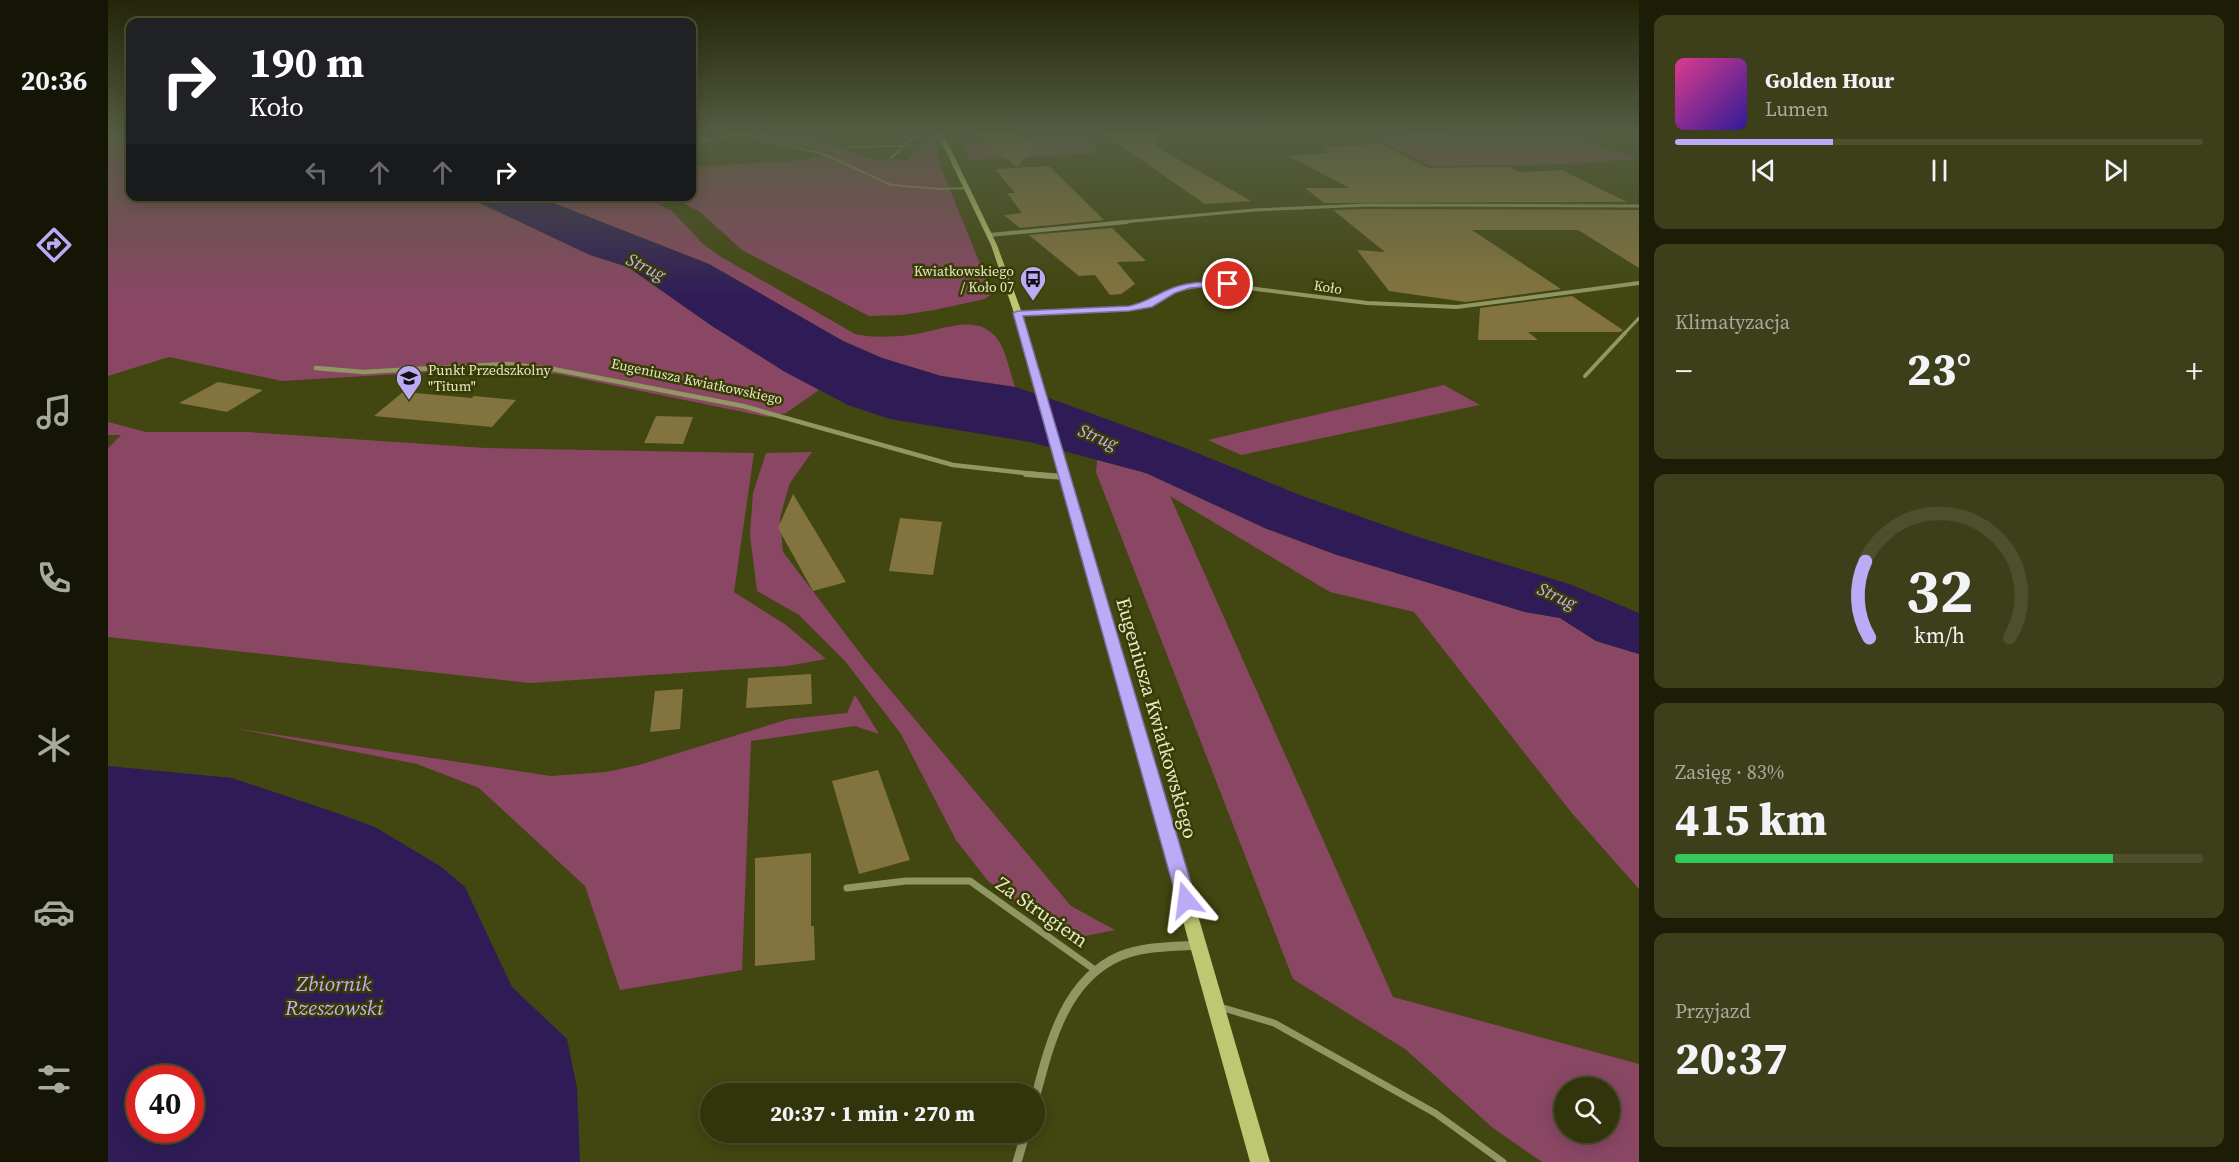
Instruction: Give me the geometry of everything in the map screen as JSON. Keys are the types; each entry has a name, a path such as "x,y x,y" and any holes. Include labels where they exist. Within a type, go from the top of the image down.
{"street":[{"name":"Eugeniusza Kwiatkowskiego","path":"967,189 989,235 1018,313 1260,1162"},
{"path":"989,235 1265,210 1368,206 1638,206"},
{"name":"Koło","path":"1018,313 1129,309 1149,305 1181,288 1209,283 1247,285 1336,299 1434,308 1639,283"},
{"name":"Eugeniusza Kwiatkowskiego","path":"316,368 363,372 507,364 553,369 743,406 953,465 1019,474 1064,477"},
{"path":"1040,1083 1050,1046 1069,1003 1095,970 1120,956 1199,945"},
{"path":"1017,1162 1023,1143"}],"lane":[{"path":"1585,376 1639,318"},
{"name":"Za Strugiem","path":"847,888 906,881 970,882 1095,970"},
{"path":"1216,1006 1274,1023 1435,1113 1503,1162"}],"shaded area":[{"path":"108,189 126,189 126,201 475,201 590,255 628,267 712,326 819,390 786,413 768,417 558,374 485,369 282,381 169,357 108,376"},
{"path":"696,189 950,189 992,293 985,299 934,310 902,315 869,316 742,250 700,212 679,201 696,201"},
{"path":"548,201 652,201 672,211 702,243 718,255 855,334 876,337 896,336 959,325 982,327 992,333 1000,343 1015,387 941,376 882,358 843,341 709,264"},
{"path":"1444,385 1480,405 1241,455 1208,440"},
{"path":"108,422 146,432 248,432 486,448 754,453 734,592 786,625 826,659 787,666 530,683 108,637 108,448 121,435 108,435"},
{"path":"812,452 790,483 786,496 780,518 783,552 866,661 1071,906 1115,930 1085,936 1053,930 988,881 956,840 901,734 845,661 799,615 757,591 750,535 753,493 766,453"},
{"path":"1097,460 1146,473 1267,529 1337,555 1525,612 1560,618 1596,641 1639,654 1639,889 1571,812 1414,612 1330,592 1170,496 1393,997 1639,1064 1639,1162 1542,1162 1493,1128 1405,1049 1293,979 1096,472"},
{"path":"855,695 879,734 855,726 751,741 742,970 620,990 585,886 479,788 417,764 233,728 551,776 606,772 639,765 789,719 847,713"}],"water":[{"name":"Strug","path":"475,201 548,201 709,264 843,341 882,358 941,376 1015,387 1185,448 1300,495 1412,535 1572,585 1639,613 1639,654 1596,641 1560,618 1525,612 1337,555 1267,529 1146,473 1030,442 890,419 848,405 785,372 712,326 628,267 590,255"},
{"name":"Zbiornik Rzeszowski","path":"108,766 232,778 375,827 440,866 465,887 512,987 567,1039 577,1088 580,1162 108,1162"}],"building":[{"path":"1012,189 1073,189 1104,220 1020,228 1004,215 1022,213 1007,193 1015,193"},
{"path":"1184,189 1231,189 1251,201 1205,204"},
{"path":"1307,189 1601,189 1627,202 1324,203"},
{"path":"1333,210 1639,210 1639,268 1578,230 1472,230 1561,289 1466,302 1389,291 1357,250 1385,252"},
{"path":"1112,228 1146,261 1117,262 1135,284 1121,294 1110,295 1095,275 1079,276 1029,235"},
{"path":"1572,296 1623,330 1620,332 1528,332 1538,340 1478,340 1480,308"},
{"path":"218,382 263,390 227,412 179,403"},
{"path":"403,392 516,400 492,427 374,416"},
{"path":"656,416 693,417 683,444 644,443"},
{"path":"793,494 846,582 813,591 778,528"},
{"path":"900,518 942,522 933,575 889,571"},
{"path":"811,674 812,704 746,708 748,678"},
{"path":"683,689 680,729 650,732 655,691"},
{"path":"878,770 910,860 859,874 832,781"},
{"path":"811,853 811,926 814,926 815,960 755,966 755,858"}],"place":[{"name":"Kwiatkowskiego / Koło 07","path":"1033,302"},
{"name":"Punkt Przedszkolny \"Titum\"","path":"409,401"}],"route":[{"path":"1186,900 1018,313 1129,309 1149,305 1172,291 1189,286 1209,283 1228,284"}]}
